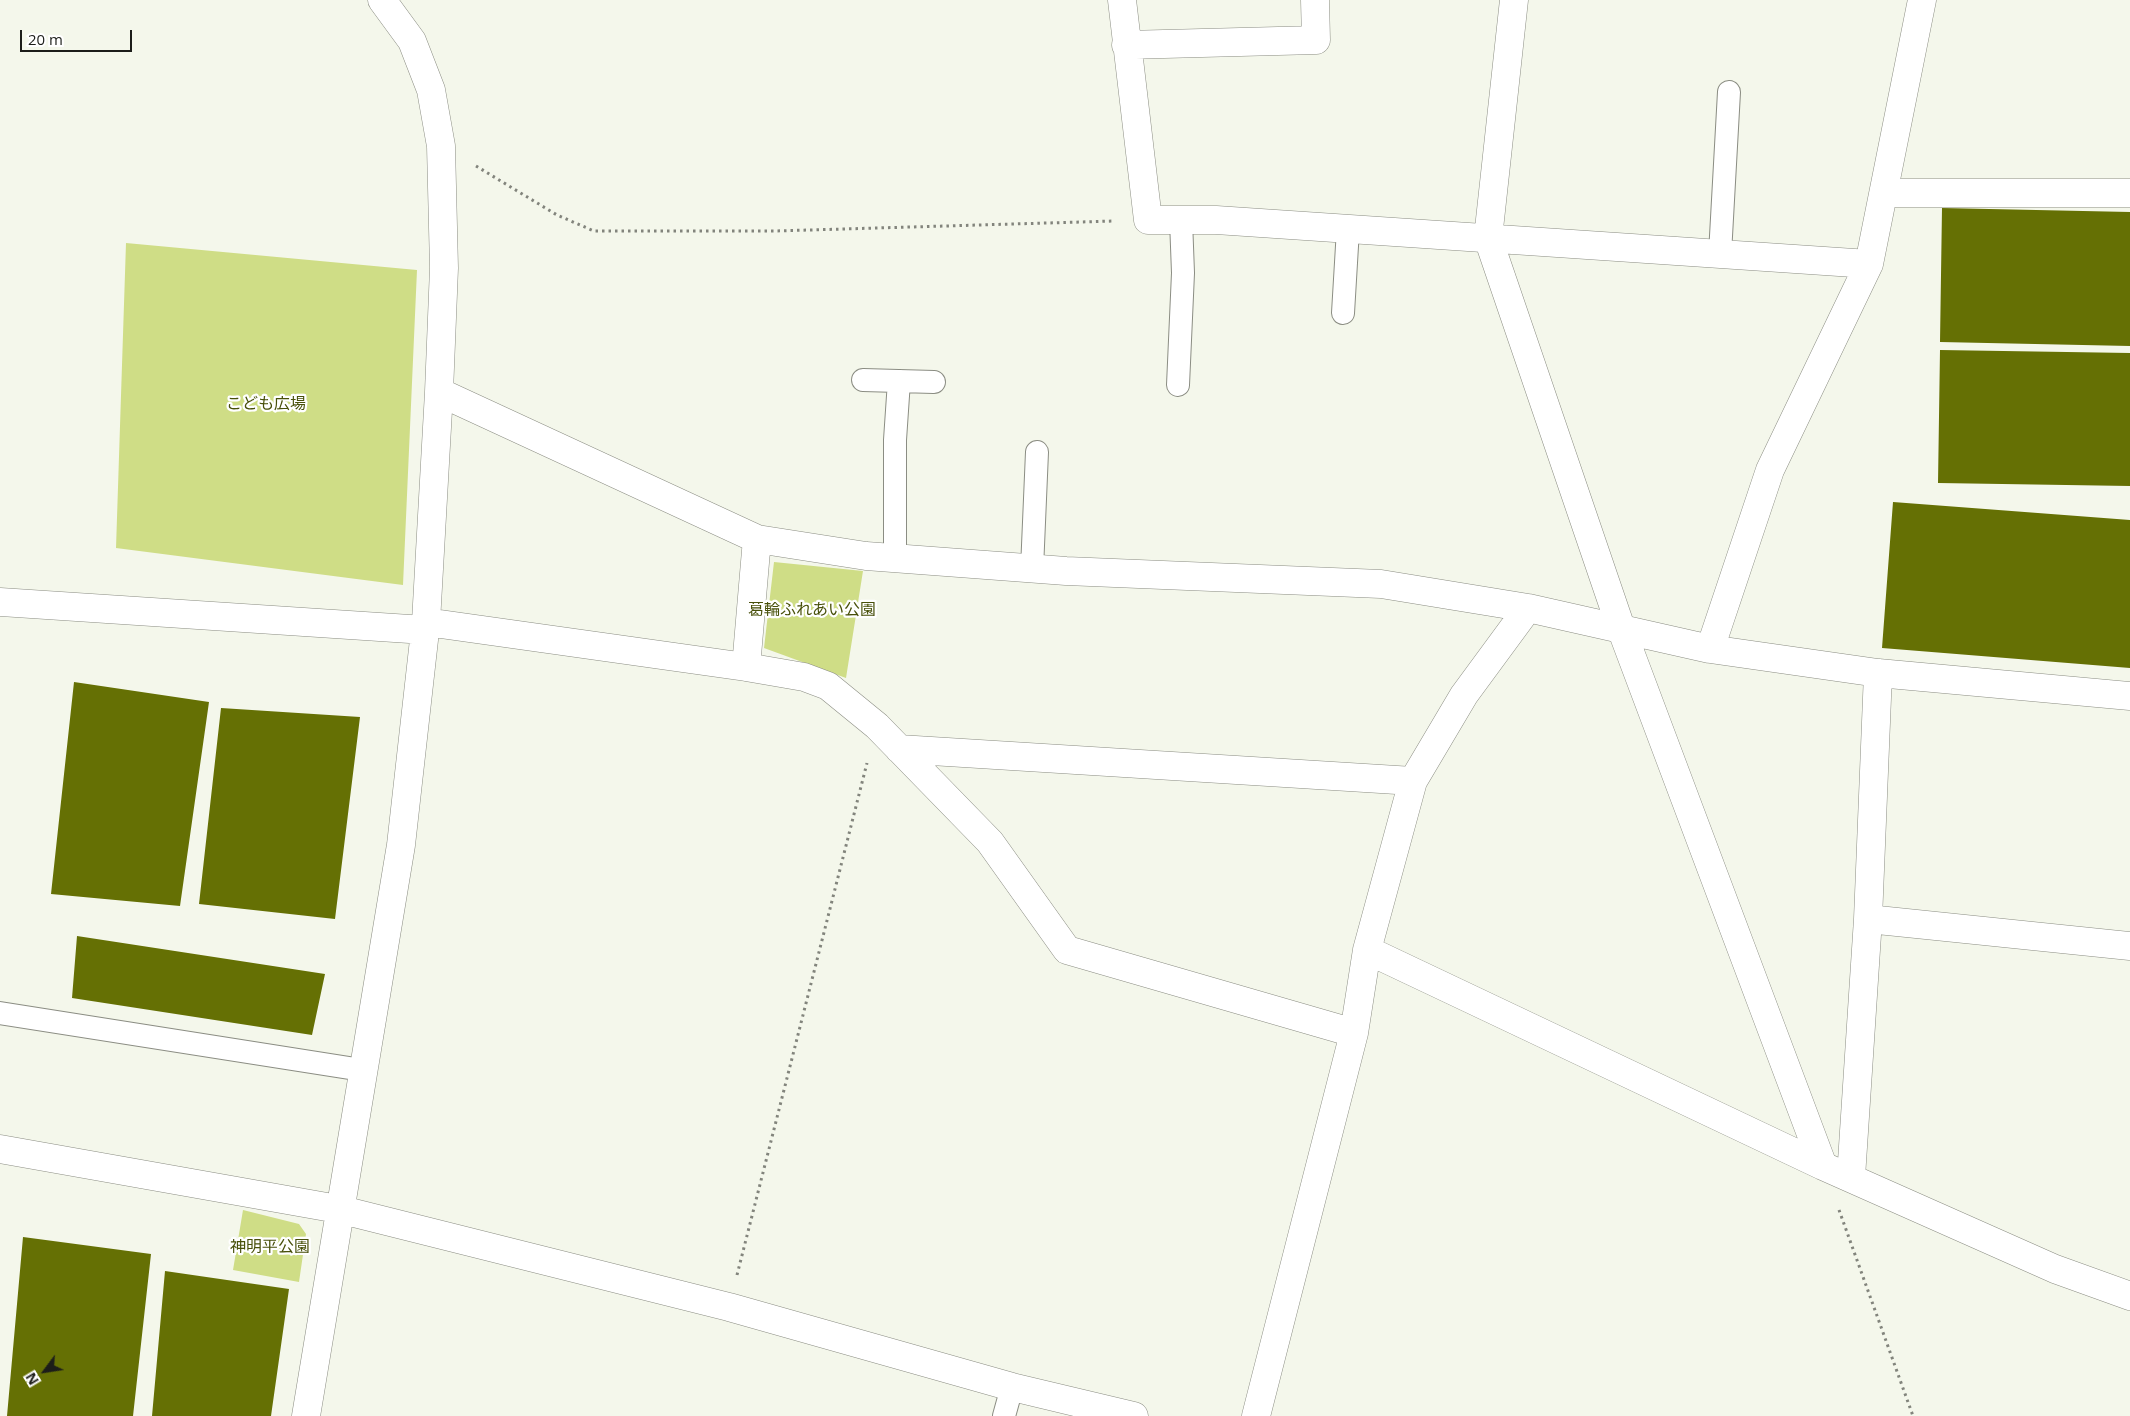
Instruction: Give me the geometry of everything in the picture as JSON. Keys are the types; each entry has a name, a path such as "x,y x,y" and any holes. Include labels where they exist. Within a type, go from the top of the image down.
{"street":[{"path":"306,1416 338,1209 401,845 426,626 440,392 444,268 441,146 431,90 412,41 382,0"},
{"path":"1122,0 1148,220 1216,220 1869,264"},
{"path":"1126,45 1316,40 1315,0"},
{"path":"1514,0 1488,238 1620,628 1823,1166"},
{"path":"1710,649 1770,470 1869,264 1922,0"},
{"path":"1884,193 2130,193"},
{"path":"440,392 757,540 895,558 1032,569 1381,584 1528,608 1710,649 1878,674 2130,696"},
{"path":"746,666 757,540"},
{"path":"0,602 426,626 746,666 804,677 828,686 877,726 990,842 1067,950 1354,1033"},
{"path":"1256,1416 1354,1033 1367,950 1413,781 1464,695 1528,608"},
{"path":"1851,1177 1868,918 1878,674"},
{"path":"899,749 1413,781"},
{"path":"1868,918 2130,946"},
{"path":"1367,950 1823,1166 2055,1269 2130,1296"},
{"path":"1,1157 338,1209 729,1307 1012,1387 1134,1416"}],"lane":[{"path":"1720,254 1729,92"},
{"path":"1178,385 1183,273 1181,220"},
{"path":"1343,313 1348,229"},
{"path":"863,380 934,382"},
{"path":"895,558 895,440 899,381"},
{"path":"1032,569 1037,452"},
{"path":"0,1013 362,1070"},
{"path":"1004,1416 1012,1387"}],"path":[{"path":"441,146 557,214 594,231 775,231 1148,220"},
{"path":"729,1307 877,726"},
{"path":"1823,1166 1913,1416"}],"green space":[{"name":"こども広場","path":"126,243 417,270 403,585 116,548"},
{"name":"葛輪ふれあい公園","path":"774,562 863,571 846,678 764,648"},
{"name":"神明平公園","path":"243,1210 299,1224 306,1234 299,1282 233,1270"}],"building":[{"path":"1942,208 2130,212 2130,346 1940,342"},
{"path":"1940,350 2130,353 2130,486 1938,483"},
{"path":"1893,502 2130,520 2130,668 1882,648"},
{"path":"74,682 209,702 180,906 51,894"},
{"path":"221,708 360,717 335,919 199,904"},
{"path":"77,936 325,974 312,1035 72,998"},
{"path":"23,1237 151,1254 133,1416 7,1416"},
{"path":"165,1271 289,1289 271,1416 152,1416"}]}
